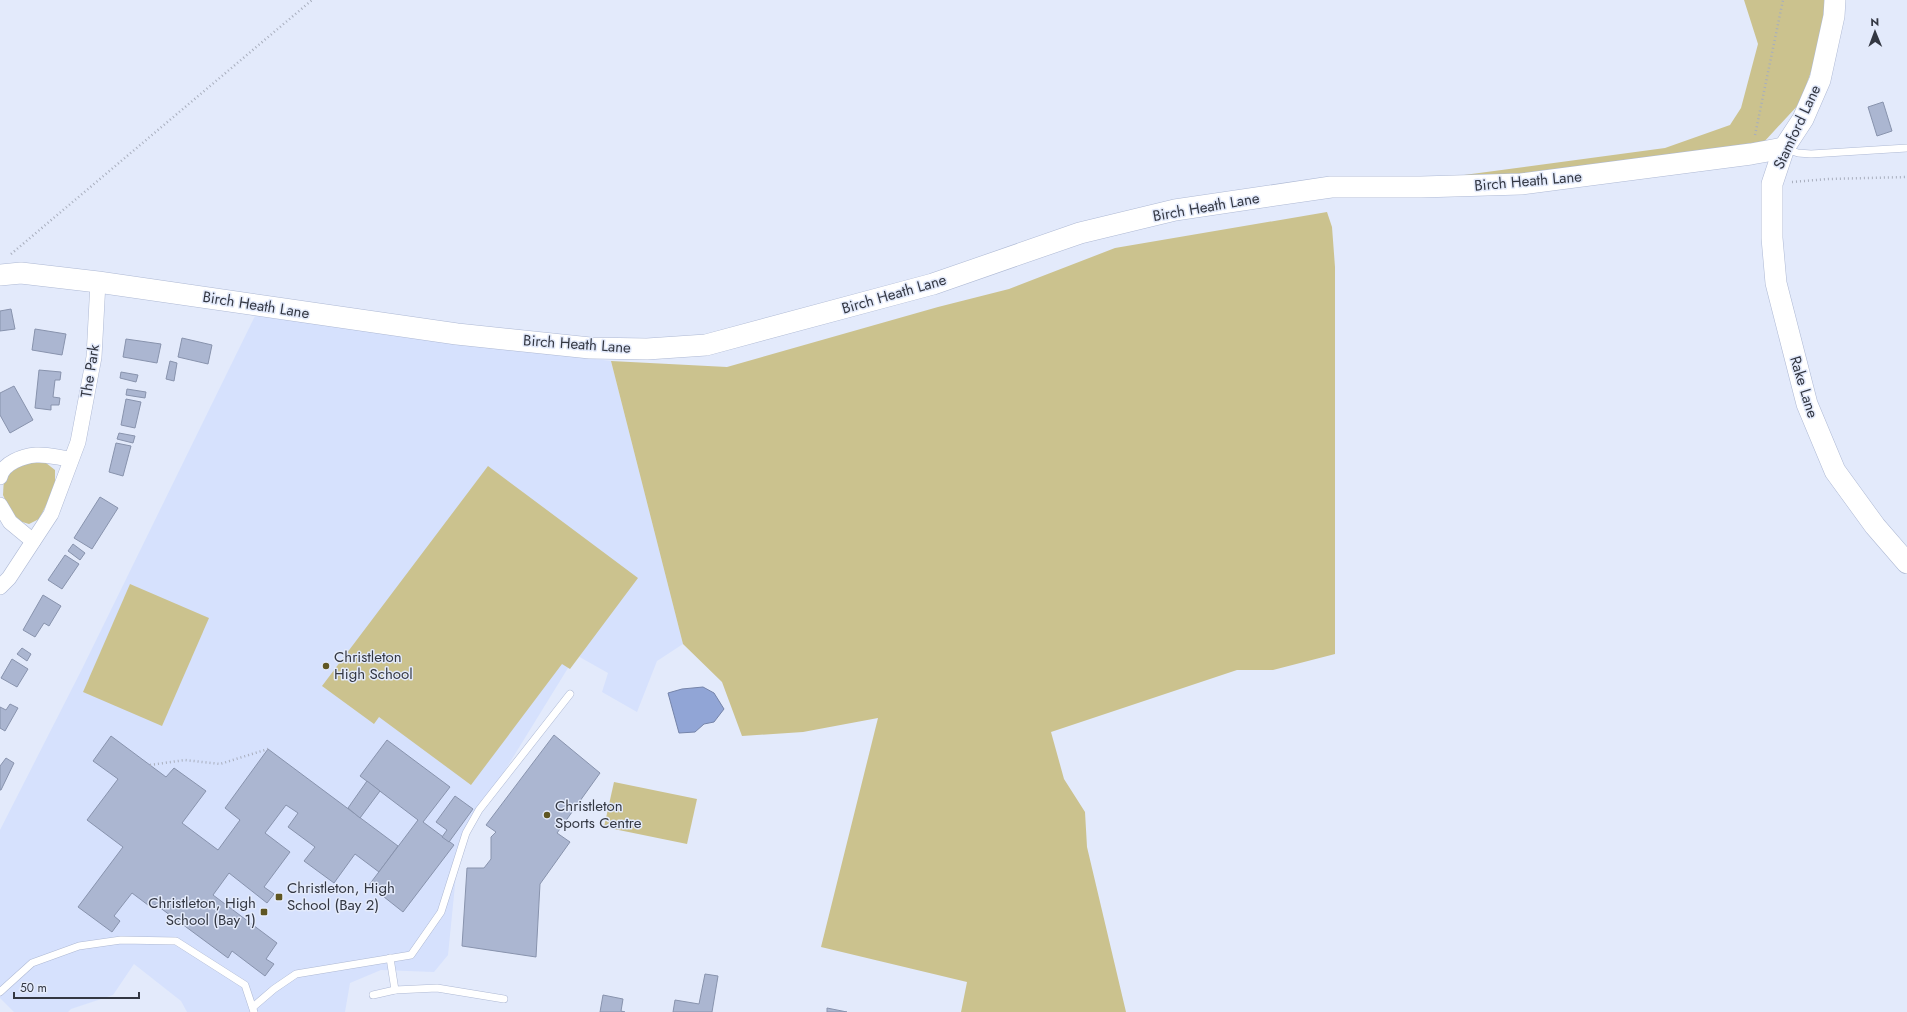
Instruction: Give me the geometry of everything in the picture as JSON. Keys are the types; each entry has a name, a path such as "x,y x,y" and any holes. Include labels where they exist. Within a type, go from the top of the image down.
{"street":[{"name":"Stamford Lane","path":"1772,184 1784,148 1803,119 1820,80 1834,16 1835,0"},
{"name":"Birch Heath Lane","path":"3,267 21,273 98,282 457,334 590,348 647,349 706,345 933,284 1080,233 1175,210 1330,187 1421,187 1521,184 1751,154 1784,148"},
{"name":"Rake Lane","path":"1772,184 1772,238 1776,283 1807,404 1835,471 1875,526 1907,563"},
{"name":"The Park","path":"0,587 9,578 51,514 78,442 94,357 98,282"},
{"path":"0,477 1,472 15,460 36,455 71,459"},
{"path":"0,505 10,522 33,541"}],"lane":[{"path":"1784,148 1798,153 1811,154 1907,148"},
{"path":"0,992 32,963 80,946 121,940 176,941 245,985 254,1009 274,989 296,974 411,955 441,912 466,833 479,810 570,694"},
{"path":"390,958 395,990"},
{"path":"373,995 395,990 437,988 504,999"}],"path":[{"path":"3,267 312,0"},
{"path":"1751,154 1783,0"},
{"path":"1772,184 1828,179 1907,177"},
{"path":"150,765 185,760 220,764 268,749"}],"shaded area":[{"path":"1744,0 1828,0 1820,46 1800,103 1763,143 1598,168 1419,181 1665,148 1730,125 1741,108 1758,44"},
{"path":"1327,212 1332,227 1335,267 1335,654 1273,670 1237,670 1051,732 1064,779 1085,812 1087,847 1126,1012 961,1012 967,982 821,947 878,718 803,732 742,736 722,682 683,644 611,361 727,367 938,307 1009,289 1115,248"},
{"name":"Christleton High School","path":"255,316 611,361 683,644 657,661 637,712 602,692 608,673 576,655 459,845 448,955 434,972 381,970 350,983 345,1012 187,1012 181,1001 134,964 113,995 71,1009 68,1012 14,1012 0,998 0,830 81,671"},
{"path":"31,461 46,463 55,470 55,488 39,519 29,524 19,521 10,510 3,495 4,477 15,465"},
{"path":"488,466 638,578 570,669 562,664 471,785 379,717 374,724 322,686"},
{"path":"130,584 209,618 162,726 83,692"},
{"path":"614,782 697,799 687,844 604,827"}],"water":[{"path":"703,687 714,693 724,709 714,722 704,724 695,732 679,733 668,693 682,689"}],"building":[{"path":"1883,102 1892,131 1877,136 1868,107"},
{"path":"11,309 15,329 0,331 0,311"},
{"path":"35,329 66,334 62,355 32,350"},
{"path":"182,338 212,345 208,364 178,357"},
{"path":"126,339 161,344 157,363 123,357"},
{"path":"170,361 177,363 174,381 166,379"},
{"path":"39,370 61,372 60,380 55,380 53,397 60,398 59,405 51,405 51,410 35,408"},
{"path":"121,372 138,375 136,382 120,378"},
{"path":"14,386 33,420 10,433 0,415 0,393"},
{"path":"127,389 146,392 145,398 126,395"},
{"path":"126,399 141,402 135,428 121,425"},
{"path":"119,433 135,436 133,443 117,439"},
{"path":"116,443 131,446 123,476 109,472"},
{"path":"100,497 118,508 92,549 74,538"},
{"path":"73,544 85,553 80,560 68,551"},
{"path":"65,555 79,564 62,589 48,580"},
{"path":"43,595 61,606 49,626 44,623 35,637 23,630"},
{"path":"22,648 31,654 27,661 17,654"},
{"path":"12,659 28,669 17,687 1,678"},
{"path":"10,704 18,708 5,731 0,728 0,707 6,710"},
{"path":"554,735 600,773 557,833 570,842 540,884 536,957 462,946 467,868 484,868 491,859 491,837 496,832 486,825"},
{"path":"111,736 166,777 174,768 206,791 182,823 218,850 240,820 225,808 268,749 398,846 379,872 355,854 334,883 304,861 315,847 288,827 298,813 286,805 265,833 290,852 264,887 274,894 267,903 229,873 213,895 277,943 266,959 274,964 265,976 232,951 228,958 155,904 152,908 132,893 114,916 120,921 112,932 78,907 123,847 87,820 118,779 93,761"},
{"path":"387,740 450,787 423,822 454,845 403,912 369,885 418,820 360,776"},
{"path":"6,758 14,763 0,790 0,766"},
{"path":"367,781 380,791 360,818 348,808"},
{"path":"455,796 473,809 449,842 442,837 447,830 436,822"},
{"path":"705,974 718,976 712,1012 673,1012 675,1000 699,1004"},
{"path":"603,995 623,999 621,1011 625,1012 600,1012"},
{"path":"827,1008 847,1012 827,1012"}],"place":[{"name":"Christleton High School","path":"326,666"},
{"name":"Christleton Sports Centre","path":"547,815"},
{"name":"Christleton, High School (Bay 2)","path":"279,897"},
{"name":"Christleton, High School (Bay 1)","path":"264,912"}]}
